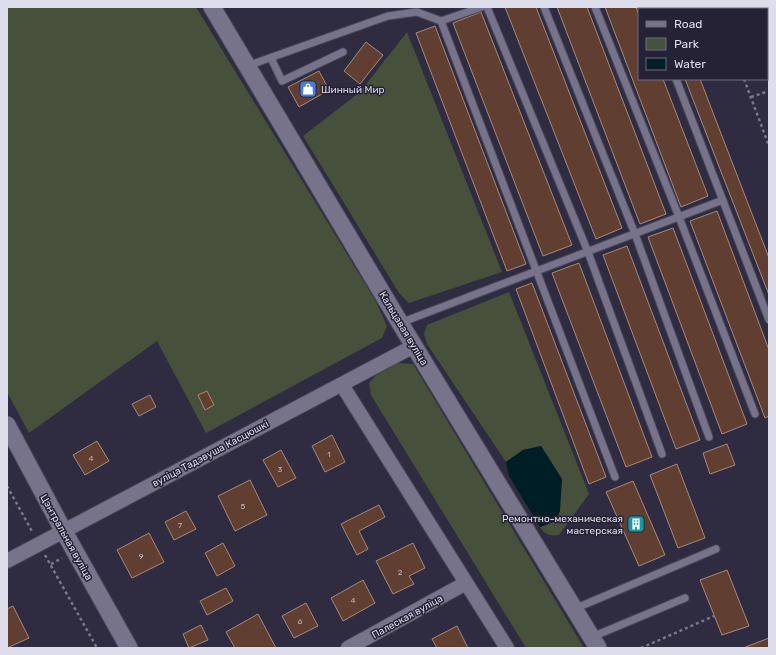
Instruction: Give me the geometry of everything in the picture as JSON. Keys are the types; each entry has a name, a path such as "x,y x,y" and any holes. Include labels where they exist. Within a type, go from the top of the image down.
{"street":[{"name":"Кальцавая вуліца","path":"212,7 400,323 595,643"},
{"name":"вуліца Тадэвуша Касцюшкі","path":"7,560 414,346"},
{"path":"342,385 507,648"},
{"name":"Цэнтральная вуліца","path":"7,425 63,530 129,648"},
{"name":"Палеская вуліца","path":"348,648 466,583"}],"lane":[{"path":"247,66 388,16 417,12 441,21 482,7"},
{"path":"487,7 588,252 662,454"},
{"path":"544,7 635,234 709,437"},
{"path":"595,7 679,217 755,414"},
{"path":"441,21 615,477"},
{"path":"271,58 282,82 343,52"},
{"path":"676,80 769,320"},
{"path":"400,323 723,200"},
{"path":"574,609 716,549"},
{"path":"595,643 685,598"}],"path":[{"path":"744,80 769,146"},
{"path":"751,97 769,91"},
{"path":"7,486 97,648"},
{"path":"641,648 714,616"}],"green space":[{"path":"7,7 196,7 375,300 387,326 382,338 206,433 157,341 29,433 7,392"},
{"path":"407,32 502,272 409,303 399,293 303,136 360,92"},
{"path":"509,292 589,494 559,535 548,534 540,527 556,521 562,480 541,446 523,450 506,462 427,344 424,334 427,325"},
{"path":"396,363 413,364 584,648 526,648 371,395 369,383 378,373"}],"water":[{"path":"541,446 562,479 560,511 556,521 540,527 509,476 506,462 523,450"}],"building":[{"path":"505,7 536,7 622,228 596,239"},
{"path":"557,7 587,7 666,214 640,224"},
{"path":"605,7 636,7 638,13 638,80 663,80 708,196 681,207"},
{"path":"481,12 572,245 543,256 453,23"},
{"path":"435,26 526,264 507,271 416,33"},
{"path":"366,42 383,55 360,84 344,71"},
{"path":"319,71 329,90 299,107 288,87"},
{"path":"685,80 700,80 769,258 769,295"},
{"path":"717,211 769,350 769,416 765,418 690,221"},
{"path":"673,228 747,424 722,434 648,237"},
{"path":"627,246 700,440 676,449 603,255"},
{"path":"579,263 652,457 626,467 552,273"},
{"path":"532,283 606,477 589,484 516,289"},
{"path":"207,391 214,405 205,410 198,395"},
{"path":"150,395 156,407 139,416 132,404"},
{"path":"332,435 345,462 325,472 312,446"},
{"path":"97,441 109,461 85,475 73,455"},
{"path":"727,444 735,465 710,474 703,453"},
{"path":"281,450 296,478 278,487 263,460"},
{"path":"677,464 705,538 678,548 650,475"},
{"path":"250,480 267,515 235,531 218,496"},
{"name":"Ремонтно-механическая мастерская","path":"633,481 665,555 639,566 606,492"},
{"path":"379,505 385,517 359,531 368,549 357,555 341,524"},
{"path":"186,511 196,529 174,540 165,522"},
{"path":"149,533 164,562 132,578 117,550"},
{"path":"223,543 235,566 217,576 205,553"},
{"path":"413,543 425,568 409,576 414,584 393,594 376,561"},
{"path":"727,570 749,626 722,635 700,580"},
{"path":"363,580 375,603 343,621 331,598"},
{"path":"226,588 233,601 207,615 200,601"},
{"path":"306,603 318,626 294,638 282,616"},
{"path":"13,606 29,638 7,648 7,609"},
{"path":"258,614 276,648 235,648 226,632"},
{"path":"201,625 208,640 189,648 183,634"},
{"path":"457,626 468,648 437,648 432,639"},
{"path":"769,638 769,648 743,648"}],"place":[{"name":"Шинный Мир","path":"308,89"},
{"name":"Ремонтно-механическая мастерская","path":"636,524"}]}
